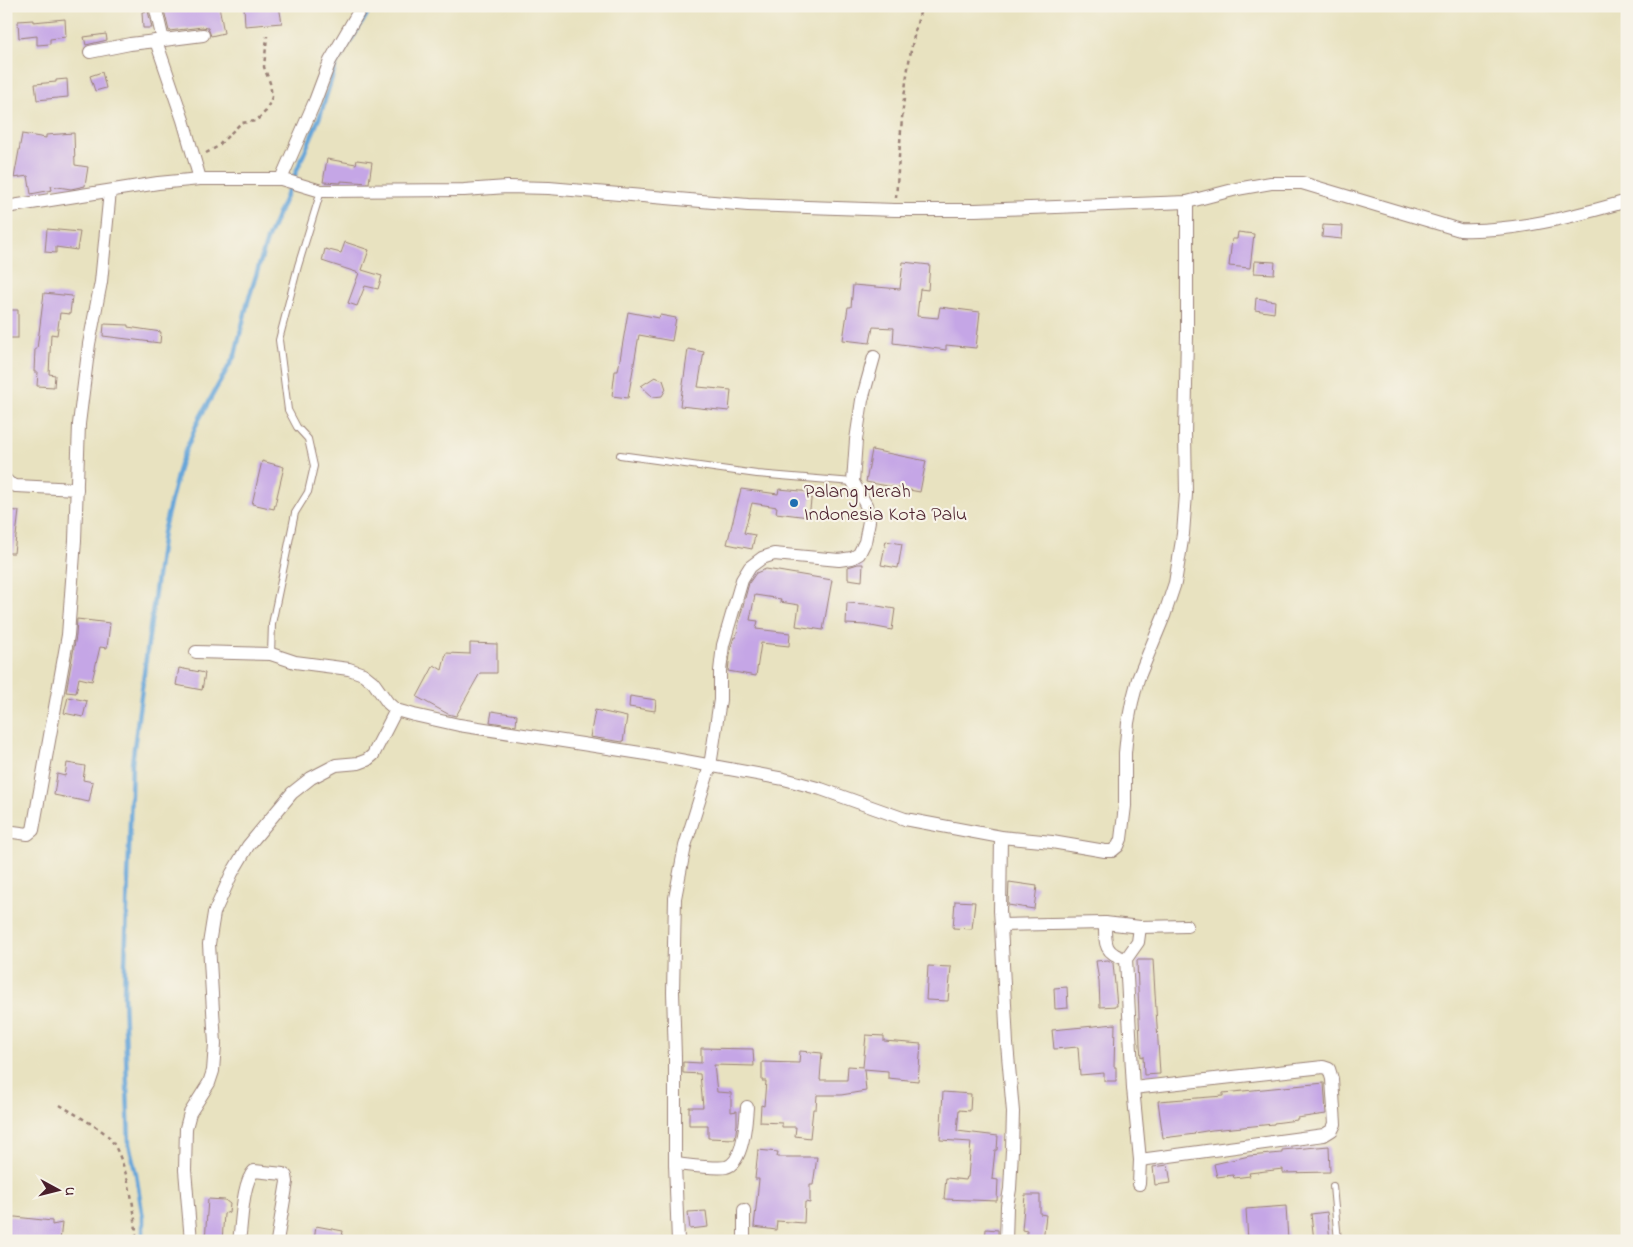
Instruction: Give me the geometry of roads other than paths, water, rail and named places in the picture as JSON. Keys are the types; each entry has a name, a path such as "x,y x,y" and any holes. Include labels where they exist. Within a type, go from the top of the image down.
{"street":[{"path":"155,6 159,40 200,179"},
{"path":"289,182 330,61 362,6"},
{"path":"90,52 130,44 203,35"},
{"path":"6,207 158,183 200,179 289,182 321,191 464,190 507,187 549,188 748,205 841,210 984,210 1187,202 1237,189 1271,183 1302,183 1460,230 1480,231 1501,230 1540,222 1601,209 1627,200"},
{"path":"6,831 28,834 33,830 68,635 73,578 79,424 89,344 101,282 110,191"},
{"path":"196,652 271,654 295,662 349,668 363,674 373,682 388,703 396,710 459,725 647,754 784,779 812,786 905,819 1001,837 1112,851 1118,846 1121,839 1125,753 1132,702 1138,679 1164,616 1175,583 1183,534 1186,494 1187,202"},
{"path":"678,1241 673,992 675,898 685,846 710,766 720,700 720,671 723,645 742,580 750,567 762,558 774,554 839,560 852,558 859,554 865,542 869,521 866,505 853,482 856,440 862,400 874,357"},
{"path":"6,480 16,486 76,489"},
{"path":"191,1241 185,1170 186,1128 190,1113 209,1083 213,1071 215,1044 209,944 214,913 232,873 248,846 292,793 311,778 336,765 359,763 367,760 373,755 396,710"},
{"path":"1001,837 1000,911 1007,1044 1013,1112 1006,1241"},
{"path":"1001,925 1106,923 1140,927 1187,926"},
{"path":"1106,923 1105,937 1108,950 1115,956 1126,959"},
{"path":"1139,1184 1140,1160 1133,1088 1126,959 1138,942 1140,927"},
{"path":"1133,1088 1323,1067 1329,1069 1332,1079 1335,1124 1332,1130 1324,1135 1140,1160"},
{"path":"675,1164 725,1167 734,1164 746,1127 747,1107"},
{"path":"239,1241 246,1189 250,1175 254,1171 283,1174 286,1176 287,1182 278,1241"},
{"path":"744,1210 744,1241"}],"lane":[{"path":"271,654 272,624 296,513 308,492 314,466 308,440 297,427 288,410 279,340 298,266 321,191"},
{"path":"620,455 757,474 853,482"},
{"path":"1333,1186 1338,1241"}],"waterway":[{"path":"143,1241 143,1218 129,1144 124,995 132,763 163,532 180,464 198,421 235,355 248,301 267,240 320,116 336,64 372,6"}],"place":[{"name":"Palang Merah Indonesia Kota Palu","path":"794,503"}]}
